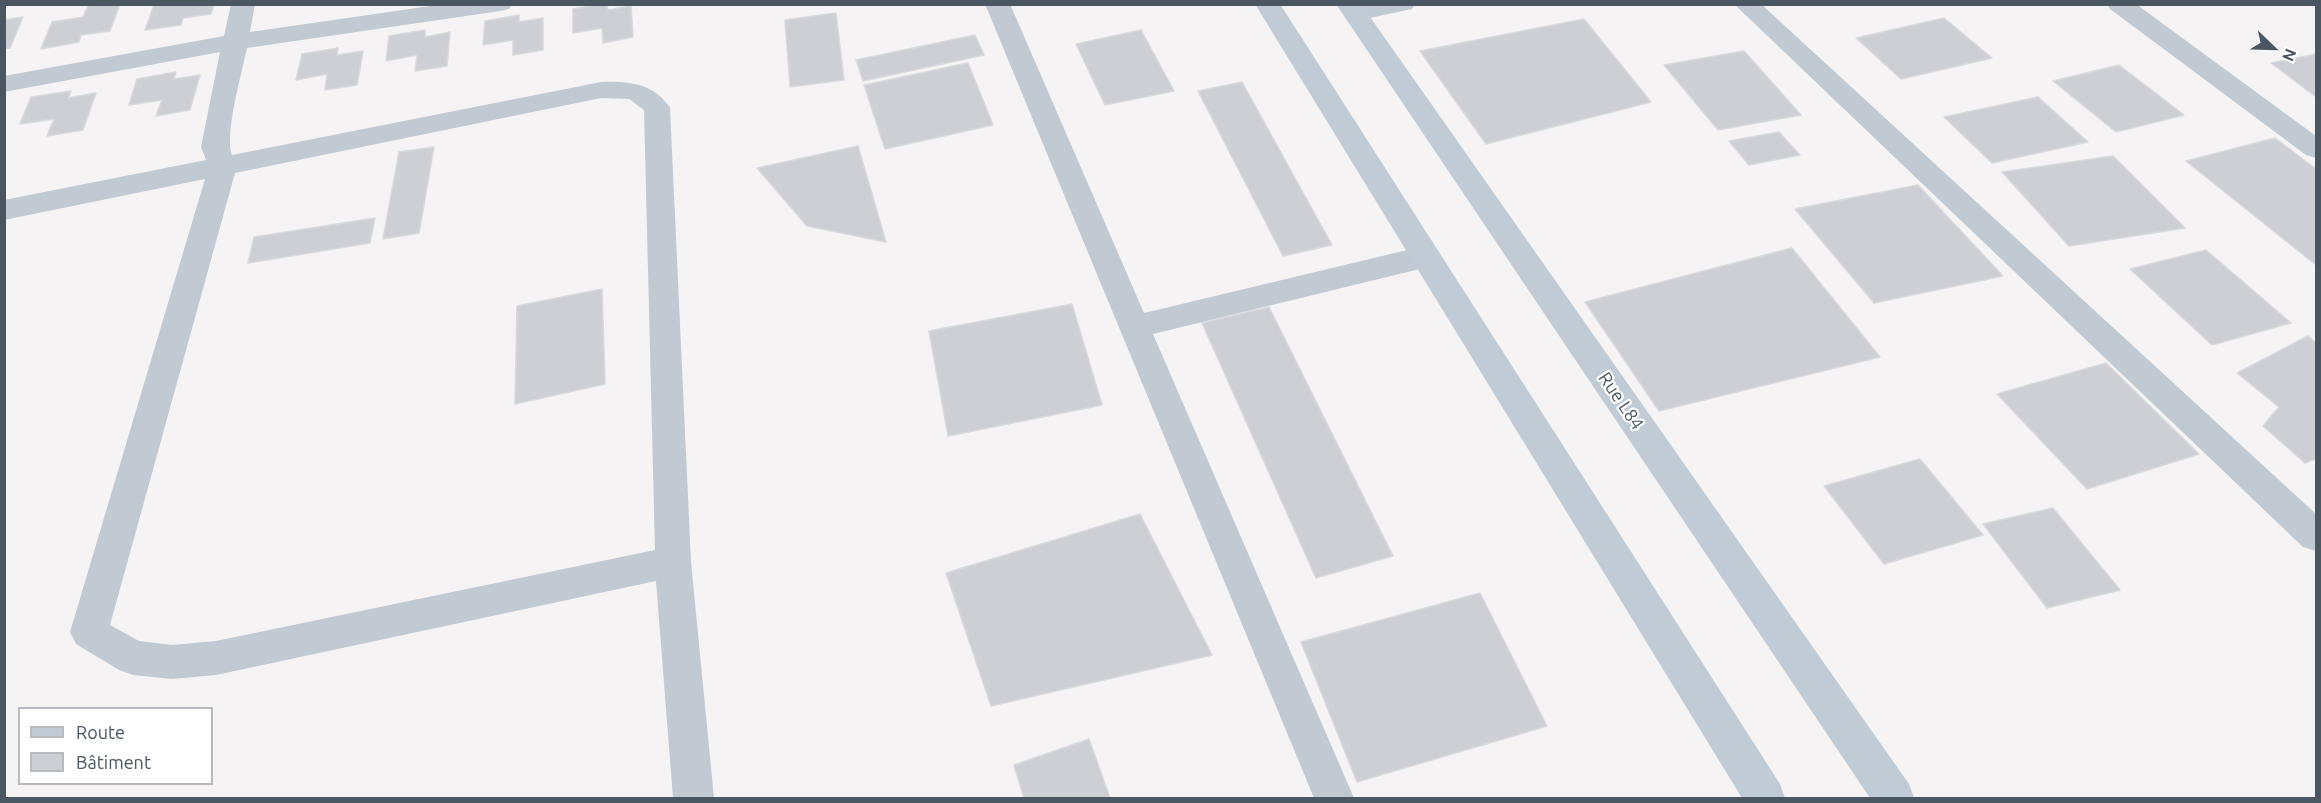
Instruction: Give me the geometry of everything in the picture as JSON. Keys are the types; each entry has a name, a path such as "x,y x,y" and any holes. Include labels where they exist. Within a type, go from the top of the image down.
{"main road":[{"path":"1267,4 1765,798"},
{"name":"Rue L84","path":"1351,10 1894,798"}],"street":[{"path":"243,4 233,42 215,147 223,167 89,632 133,658 172,662 216,658 673,562"},
{"path":"4,84 233,42 500,4"},
{"path":"997,4 1334,798"},
{"path":"1351,10 1403,4"},
{"path":"1746,4 2316,536"},
{"path":"2119,4 2316,149"},
{"path":"4,210 602,90 626,90 646,95 657,108 673,562 694,798"},
{"path":"1134,327 1424,257"}],"building":[{"path":"120,4 110,31 81,35 79,42 41,49 52,22 83,17 88,6"},
{"path":"214,4 211,14 183,18 181,25 145,30 154,5"},
{"path":"607,4 608,10 631,6 633,37 603,43 602,28 573,33 573,9"},
{"path":"836,13 844,80 790,87 785,20"},
{"path":"519,15 519,22 543,18 543,50 513,55 513,40 483,45 485,21"},
{"path":"23,17 10,48 4,49 4,20"},
{"path":"1944,18 1992,58 1901,79 1856,38"},
{"path":"1584,19 1651,102 1486,144 1420,51"},
{"path":"425,30 425,37 450,32 447,66 415,71 417,55 386,61 389,36"},
{"path":"1141,30 1174,91 1105,105 1076,44"},
{"path":"975,35 984,55 863,81 856,60"},
{"path":"338,48 337,55 363,51 357,85 325,90 327,74 296,80 302,54"},
{"path":"1744,51 1801,115 1718,130 1664,65"},
{"path":"2316,54 2316,97 2271,63"},
{"path":"968,63 993,125 885,149 864,85"},
{"path":"2119,65 2184,115 2116,132 2053,81"},
{"path":"176,72 174,79 200,75 190,110 156,116 162,100 129,105 137,79"},
{"path":"1242,82 1332,245 1283,256 1198,91"},
{"path":"71,91 68,98 96,93 83,130 47,136 54,119 20,124 31,97"},
{"path":"2038,97 2088,142 1992,163 1944,117"},
{"path":"1779,132 1800,155 1749,165 1729,141"},
{"path":"2275,138 2316,169 2316,265 2186,161"},
{"path":"858,146 886,242 807,226 757,168"},
{"path":"434,147 419,233 383,239 399,152"},
{"path":"2113,156 2185,228 2069,246 2002,172"},
{"path":"1918,185 2003,276 1874,303 1795,209"},
{"path":"375,218 370,243 248,263 254,237"},
{"path":"1792,248 1880,357 1659,411 1585,302"},
{"path":"2206,250 2291,323 2212,345 2130,269"},
{"path":"602,289 605,384 515,404 517,306"},
{"path":"1072,304 1102,405 948,436 929,331"},
{"path":"1269,307 1393,556 1316,578 1202,323"},
{"path":"2308,336 2316,343 2316,459 2305,463 2263,426 2279,407 2237,373"},
{"path":"2106,363 2199,454 2087,489 1997,394"},
{"path":"1920,459 1983,535 1884,564 1824,486"},
{"path":"2053,508 2120,590 2047,608 1983,524"},
{"path":"1140,514 1212,655 991,706 946,573"},
{"path":"1480,593 1547,726 1357,782 1301,642"},
{"path":"1089,739 1110,798 1024,798 1014,765"}]}
